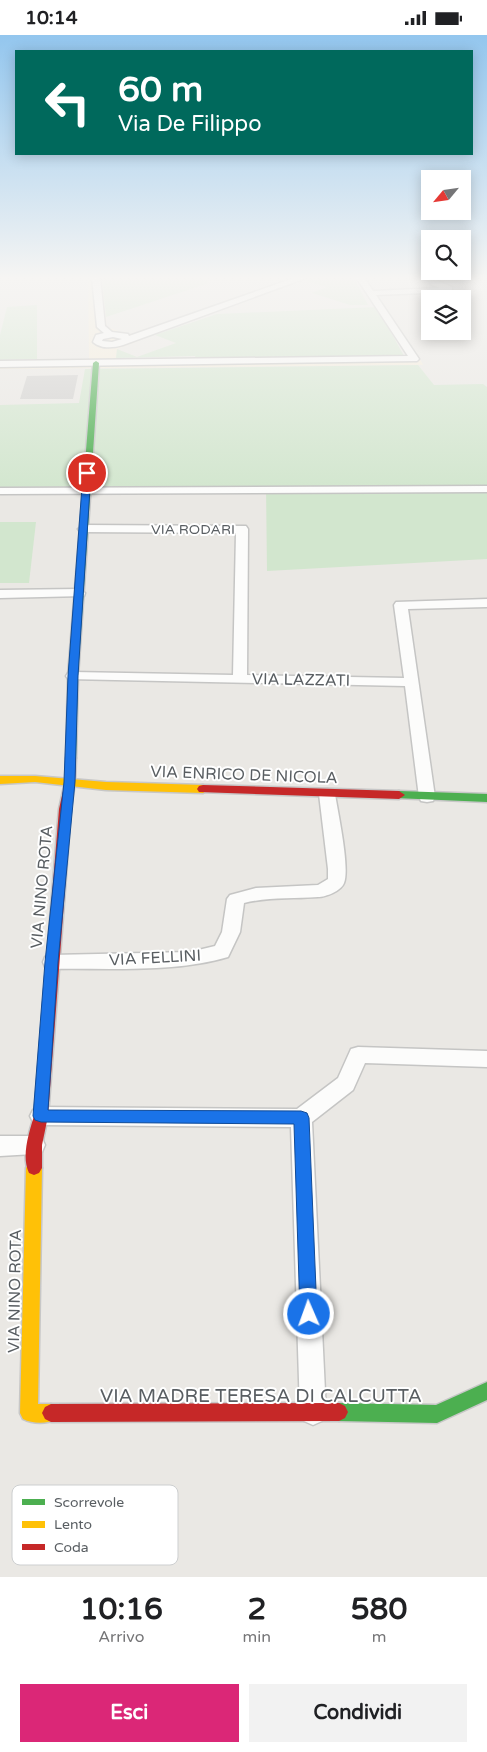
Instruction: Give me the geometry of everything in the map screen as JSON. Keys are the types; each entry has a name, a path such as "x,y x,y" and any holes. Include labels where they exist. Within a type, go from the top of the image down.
{"street":[{"path":"101,363 104,349"},
{"path":"0,364 414,359 408,349"},
{"name":"VIA NINO ROTA","path":"29,1413 34,1145 41,1116 52,962 70,782 73,676 86,491 101,363"},
{"path":"0,491 487,489"},
{"name":"VIA RODARI","path":"84,529 242,529 240,679"},
{"path":"0,594 79,593"},
{"path":"427,797 401,605 487,603"},
{"name":"VIA LAZZATI","path":"73,676 412,682"},
{"name":"VIA ENRICO DE NICOLA","path":"0,780 35,779 106,786 487,798"},
{"name":"VIA FELLINI","path":"52,962 190,959 221,952 231,932 236,899 256,893 322,891 336,882 337,869 327,794"},
{"path":"41,1116 301,1118 346,1084 358,1055 487,1059"},
{"path":"301,1118 313,1412"},
{"path":"0,1146 34,1145"},
{"name":"VIA MADRE TERESA DI CALCUTTA","path":"29,1413 313,1412 436,1414 487,1391"}],"shaded area":[{"path":"89,349 117,349 116,359 404,356 419,357 423,365 0,369 0,360 89,359"}],"green space":[{"path":"0,349 37,349 37,359 0,360"},
{"path":"117,349 137,357 159,349 400,349 404,356 196,359 195,356 116,358"},
{"path":"418,365 434,385 483,384 487,387 487,559 267,571 266,486 0,487 0,405 79,403 85,369"},
{"path":"0,522 36,522 29,583 0,583"}],"building":[{"path":"78,375 73,399 20,399 27,376"}],"traffic: fast":[{"path":"71,758 73,676 96,363"},
{"path":"399,795 487,798"},
{"path":"339,1412 437,1414 487,1391"}],"traffic: slow":[{"path":"0,780 35,779 106,786 203,789"},
{"path":"34,1168 29,1413 51,1413"}],"traffic: jam":[{"path":"34,1168 34,1145 41,1116 52,962 71,758"},
{"path":"203,789 399,795"},
{"path":"51,1413 339,1412"}],"route":[{"path":"87,473 73,676 70,782 52,962 41,1116 301,1118 309,1314"}]}
